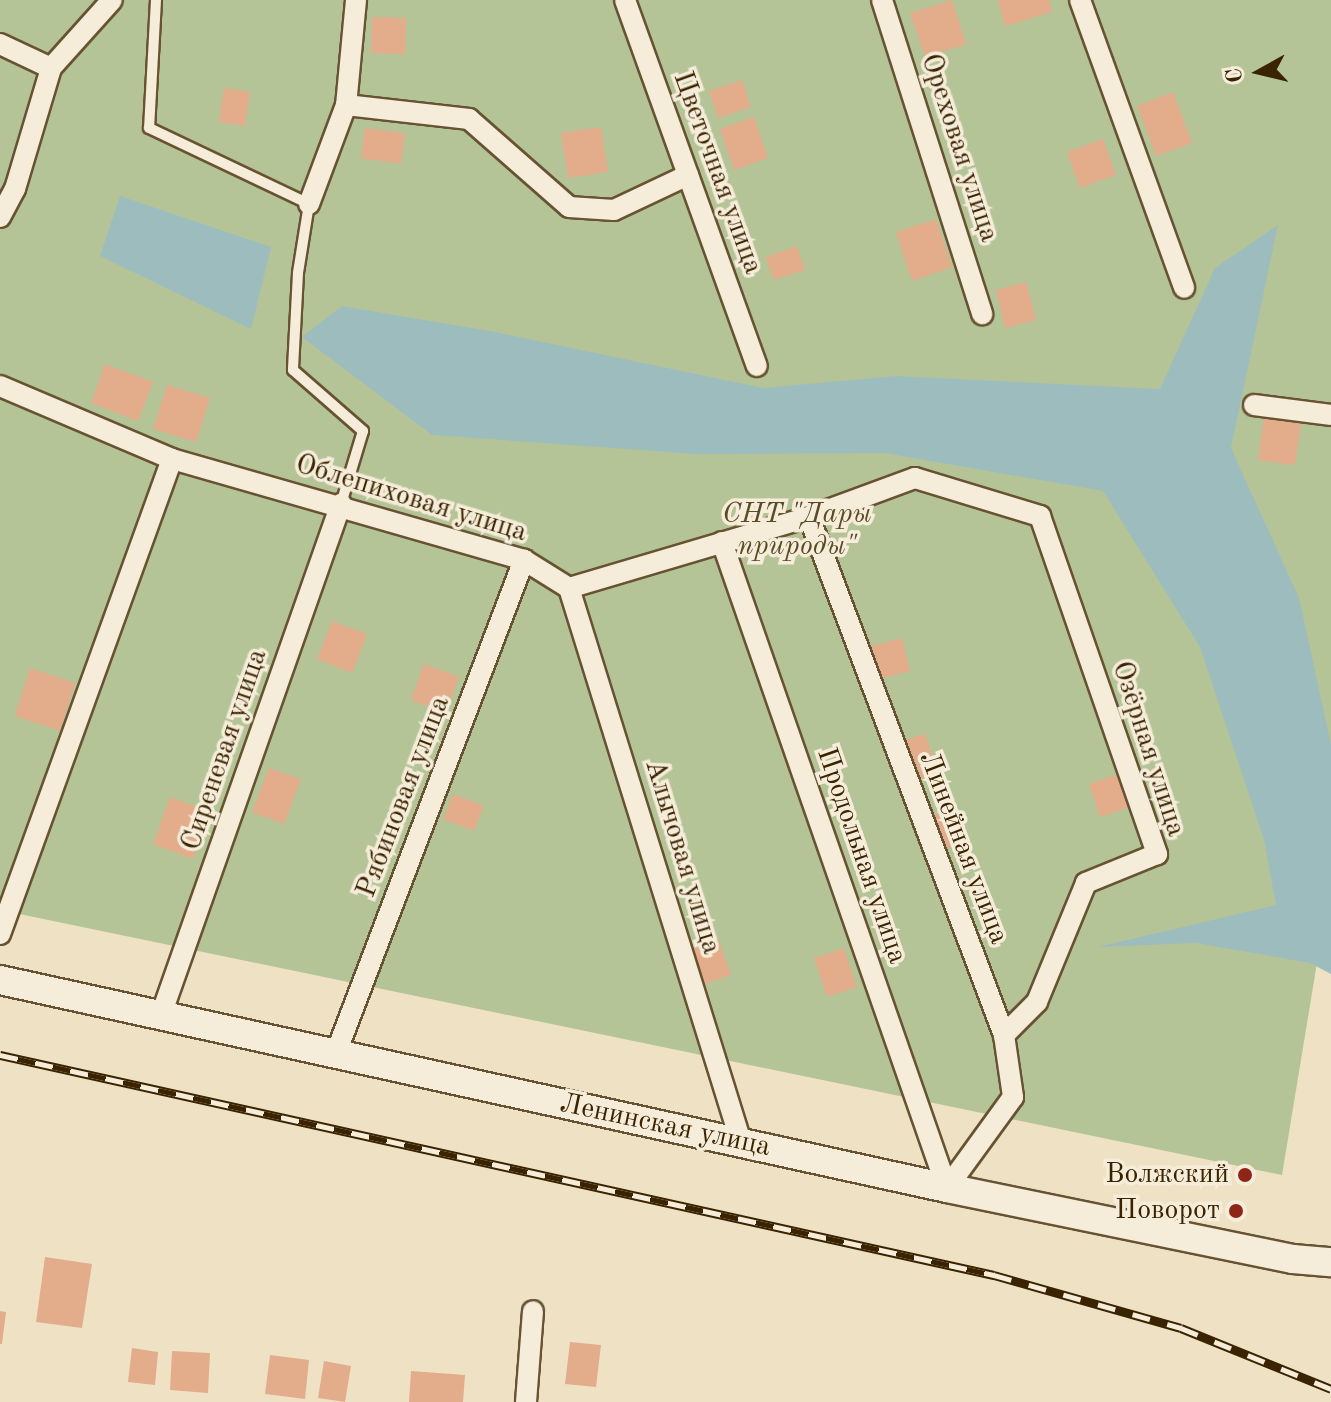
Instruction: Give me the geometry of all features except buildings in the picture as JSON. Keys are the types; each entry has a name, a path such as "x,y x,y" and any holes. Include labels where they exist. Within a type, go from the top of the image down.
{"street":[{"path":"0,217 15,189 51,68 112,0"},
{"path":"309,204 346,105 356,0"},
{"name":"Цветочная улица","path":"625,0 757,366"},
{"name":"Ореховая улица","path":"882,0 982,314"},
{"path":"1080,0 1184,288"},
{"path":"0,44 51,68"},
{"path":"346,105 469,119 569,207 614,210 688,175"},
{"name":"Облепиховая улица","path":"0,386 172,459 341,504 524,560 569,588"},
{"path":"1254,405 1331,415"},
{"path":"0,934 172,459"},
{"name":"Озёрная улица","path":"809,517 915,478 1040,516 1157,854 1086,883 1037,1002 1004,1035"},
{"name":"Сиреневая улица","path":"161,1015 341,504"},
{"path":"569,588 809,517"},
{"name":"Линейная улица","path":"809,517 1004,1035 1013,1097 947,1188"},
{"name":"Продольная улица","path":"722,542 947,1188"},
{"name":"Рябиновая улица","path":"336,1053 524,560"},
{"name":"Алычовая улица","path":"569,588 741,1142"},
{"name":"Ленинская улица","path":"0,980 947,1188 1293,1259 1331,1262"},
{"path":"526,1402 533,1311"}],"lane":[{"path":"156,0 149,128 309,204 298,273 293,370 363,431 341,504"}],"green space":[{"name":"СНТ \"Дары природы\"","path":"0,0 1331,0 1331,878 1282,1175 0,910"}],"water":[{"path":"120,196 271,247 251,329 100,256"},
{"path":"1278,225 1231,448 1299,598 1331,744 1331,974 1310,963 1196,943 1098,947 1276,905 1264,840 1200,647 1103,491 885,453 697,454 432,435 302,337 342,306 495,332 763,388 896,376 1160,389 1215,268"}],"railway":[{"path":"0,1055 994,1275 1181,1328 1331,1389"}],"place":[{"name":"Волжский","path":"1245,1175"},
{"name":"Поворот","path":"1236,1211"}]}
